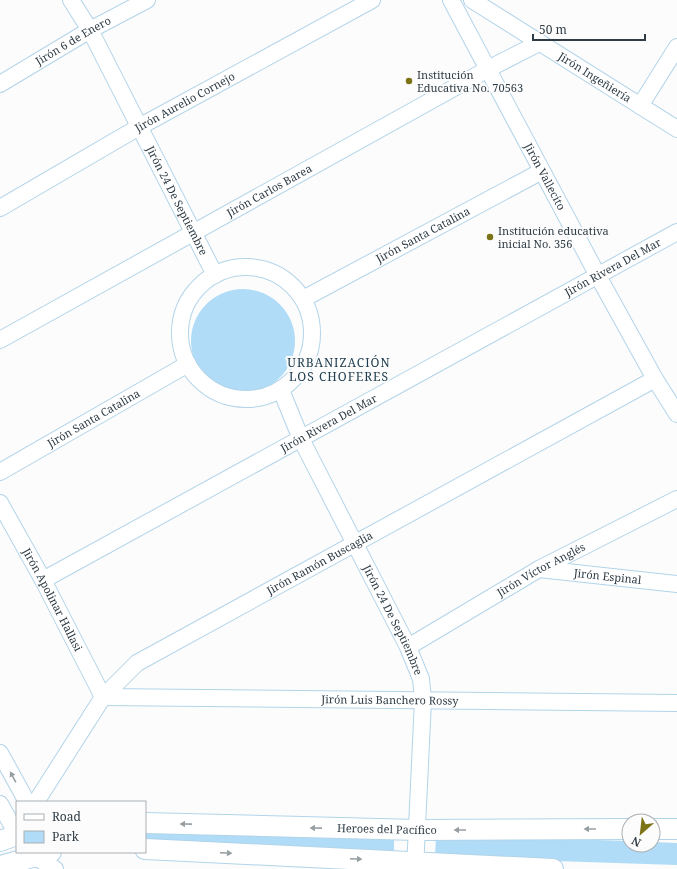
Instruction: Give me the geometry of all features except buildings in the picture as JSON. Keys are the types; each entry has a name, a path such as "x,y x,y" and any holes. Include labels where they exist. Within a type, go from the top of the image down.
{"street":[{"name":"Jirón 24 De Septiembre","path":"71,0 90,30 138,128 215,275"},
{"name":"Jirón 6 de Enero","path":"0,84 90,30 147,0"},
{"name":"Jirón Aurelio Cornejo","path":"0,208 138,128 372,0"},
{"name":"Jirón Vallecito","path":"450,0 598,276 655,379 677,414"},
{"name":"Jirón Ingeñiería","path":"472,0 677,129"},
{"name":"Jirón Carlos Barea","path":"0,340 488,69 539,43"},
{"path":"640,106 677,47"},
{"name":"Jirón Santa Catalina","path":"303,299 542,171"},
{"name":"Jirón Rivera Del Mar","path":"43,580 677,232"},
{"path":"239,267 264,269 287,281 303,299 312,324 311,350 300,373 281,390 260,398 239,399 219,393 201,381 188,364 180,339 183,314 195,291 215,275 239,267"},
{"name":"Jirón Santa Catalina","path":"0,472 188,364"},
{"name":"Jirón Ramón Buscaglia","path":"37,801 103,697 137,663 655,379"},
{"name":"Jirón 24 De Septiembre","path":"281,390 301,439 408,647 421,679 423,700 418,830 415,865"},
{"name":"Jirón Víctor Anglés","path":"408,647 539,569 677,499"},
{"name":"Jirón Apolinar Hallasi","path":"0,503 43,580 103,697"},
{"name":"Jirón Espinal","path":"539,569 677,584"},
{"name":"Jirón Luis Banchero Rossy","path":"103,697 677,703"},
{"path":"0,753 26,801"},
{"path":"0,804 16,832"},
{"name":"Heroes del Pacífico","path":"146,823 418,830 621,829"},
{"path":"661,829 677,829"},
{"path":"0,841 16,834"},
{"path":"146,849 415,865 553,869"},
{"path":"57,853 61,869"},
{"path":"0,866 39,854 55,869"}],"green space":[{"path":"243,289 263,293 280,304 291,321 295,341 291,361 280,378 263,389 243,393 223,389 206,378 195,361 191,341 195,321 206,304 223,293"},
{"path":"146,828 394,835 394,854 146,846"},
{"path":"436,835 621,841 621,853 661,853 661,842 677,843 677,865 435,857"}],"place":[{"name":"Institución Educativa No. 70563","path":"409,81"},
{"name":"Institución educativa inicial No. 356","path":"490,237"}],"district":[{"name":"URBANIZACIÓN LOS CHOFERES","path":"339,370"}]}
